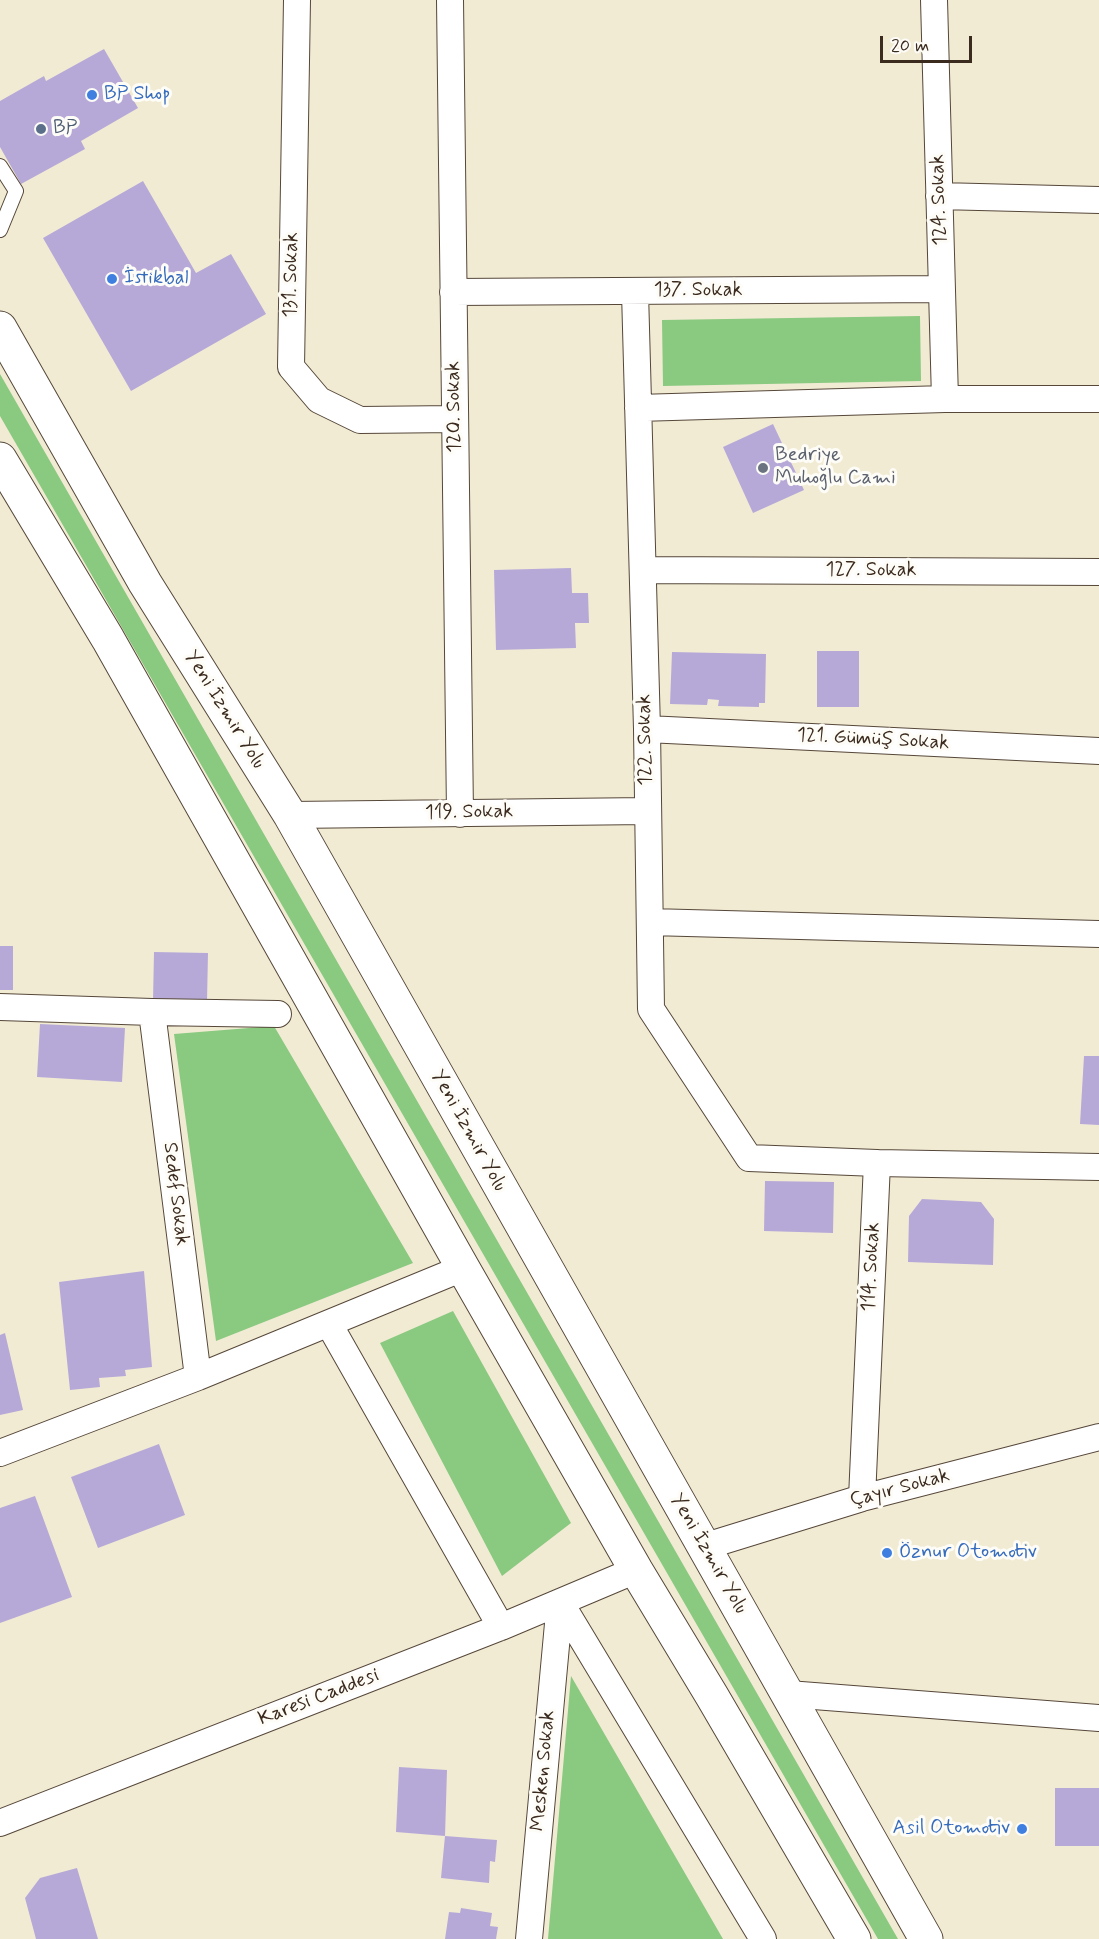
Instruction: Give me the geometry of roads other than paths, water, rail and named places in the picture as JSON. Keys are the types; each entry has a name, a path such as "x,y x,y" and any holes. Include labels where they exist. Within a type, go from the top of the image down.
{"highway":[{"name":"Yeni İzmir Yolu","path":"0,328 145,583 290,815 926,1939"},
{"path":"0,459 108,639 636,1570 854,1939"}],"street":[{"name":"131. Sokak","path":"297,0 291,367 320,400 360,420 455,419"},
{"name":"120. Sokak","path":"450,0 460,814"},
{"name":"124. Sokak","path":"934,0 945,399"},
{"path":"939,196 1099,200"},
{"name":"137. Sokak","path":"453,292 942,289"},
{"name":"122. Sokak","path":"635,292 647,729 651,1009 749,1158 877,1163"},
{"path":"638,408 945,399 1099,399"},
{"name":"127. Sokak","path":"642,570 1099,572"},
{"name":"121. Gümüş Sokak","path":"647,729 1099,751"},
{"name":"119. Sokak","path":"290,815 647,811"},
{"path":"650,922 1099,934"},
{"path":"0,1006 278,1014"},
{"name":"Sedef Sokak","path":"152,1012 198,1377"},
{"path":"877,1163 1099,1167"},
{"name":"114. Sokak","path":"862,1498 877,1163"},
{"path":"0,1453 198,1377 463,1268"},
{"path":"329,1324 501,1627"},
{"name":"Çayır Sokak","path":"703,1547 862,1498 1099,1437"},
{"name":"Karesi Caddesi","path":"0,1823 501,1627 636,1570"},
{"path":"560,1602 763,1939"},
{"name":"Mesken Sokak","path":"529,1939 560,1602"},
{"path":"788,1694 1099,1718"}],"lane":[{"path":"0,166 16,191 0,230"}],"place":[{"name":"BP Shop","path":"92,95"},
{"name":"BP","path":"41,129"},
{"name":"İstikbal","path":"112,279"},
{"name":"Bedriye Muhoğlu Cami","path":"763,468"},
{"name":"Öznur Otomotiv","path":"887,1553"},
{"name":"Asil Otomotiv","path":"1022,1829"}]}
